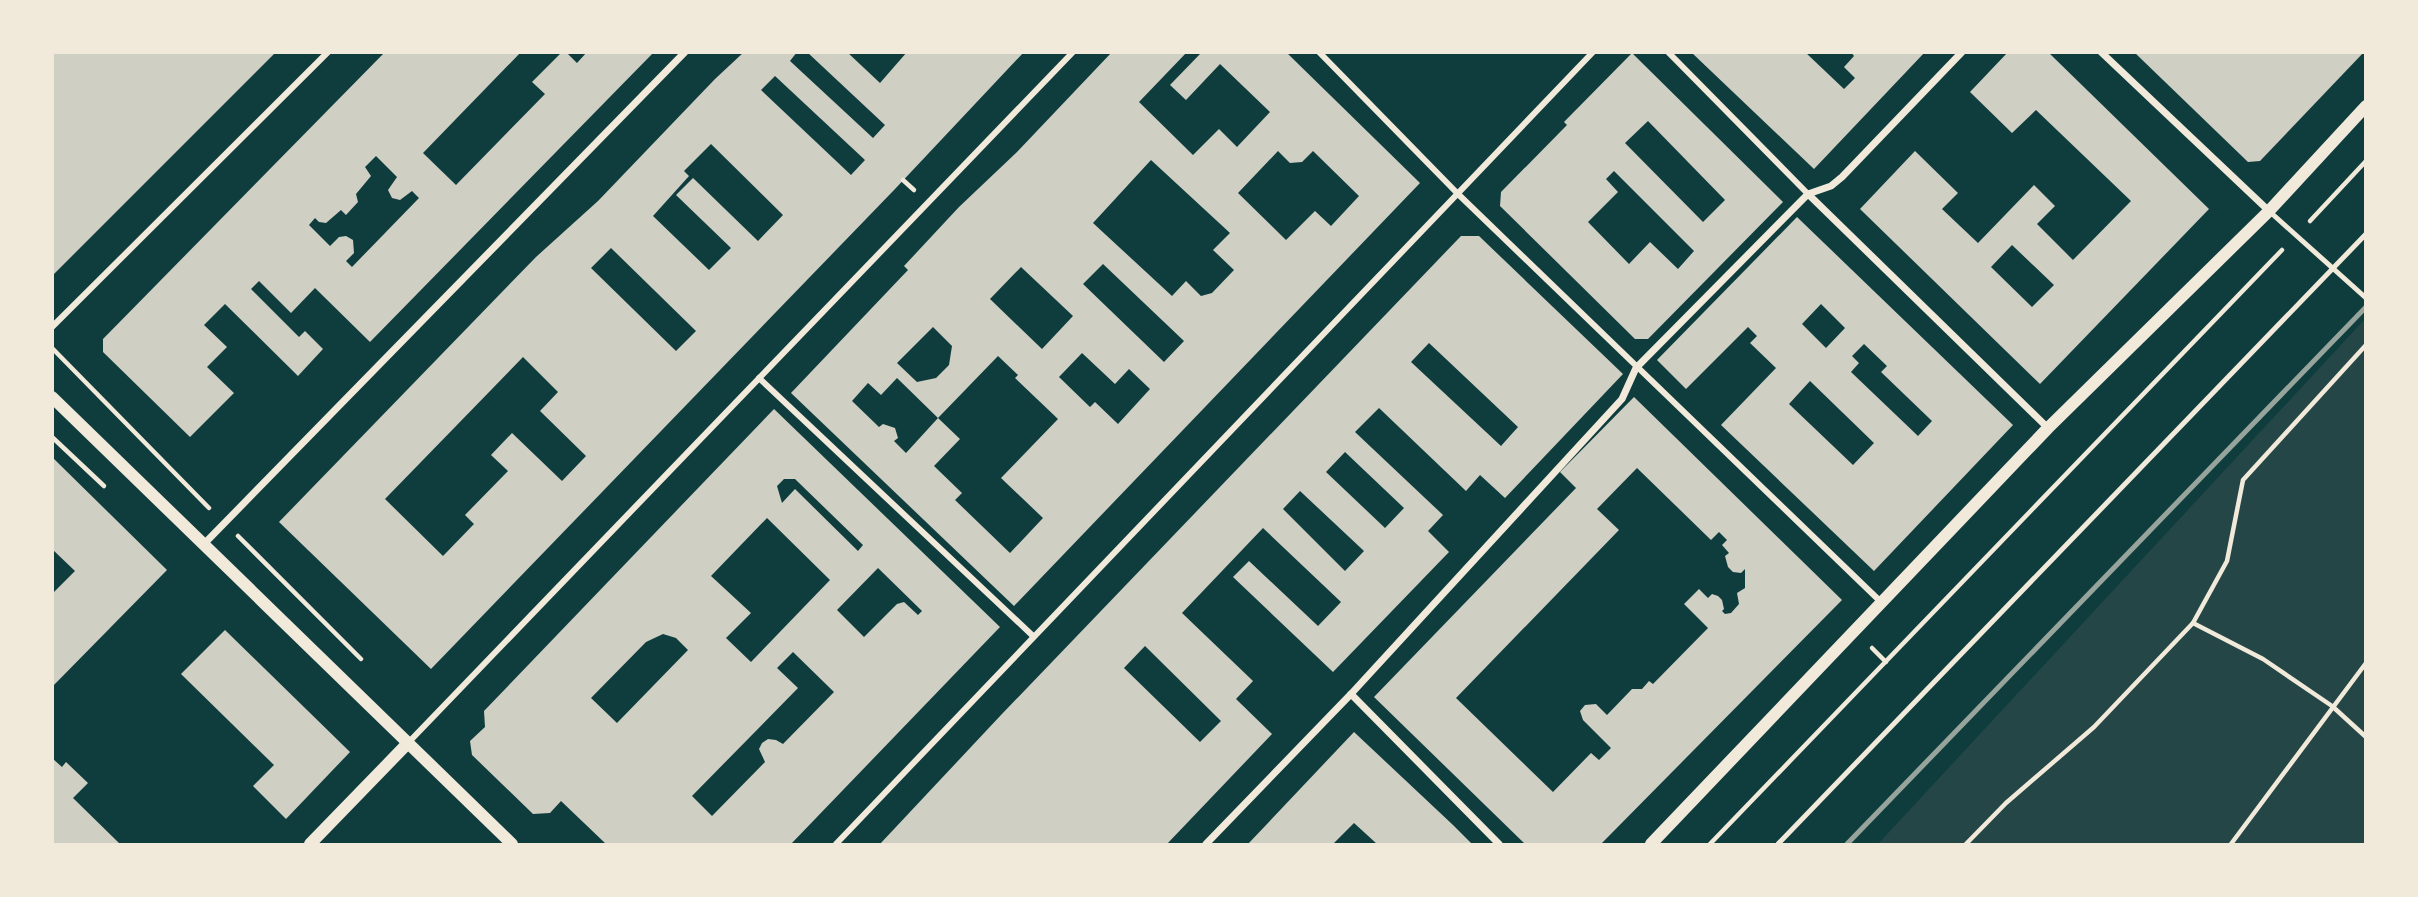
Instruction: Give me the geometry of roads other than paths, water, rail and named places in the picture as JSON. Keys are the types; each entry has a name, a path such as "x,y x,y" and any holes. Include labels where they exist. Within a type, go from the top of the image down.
{"street":[{"path":"52,327 328,52"},
{"path":"203,545 685,52"},
{"path":"310,845 1073,52"},
{"path":"1319,52 1458,194 1882,603"},
{"path":"836,845 1592,52"},
{"path":"1668,52 1808,194 2048,428"},
{"path":"1206,845 1351,694 1622,399 1636,368 1808,194 1831,186 1842,177 1962,52"},
{"path":"2101,52 2269,211"},
{"path":"1651,845 2048,428 2269,211 2365,106"},
{"path":"759,378 1033,636"},
{"path":"52,397 512,845"},
{"path":"1351,694 1499,845"}],"lane":[{"path":"2269,211 2365,298"},
{"path":"1778,845 2365,234"}],"railway":[{"path":"1847,844 2366,307"}]}
